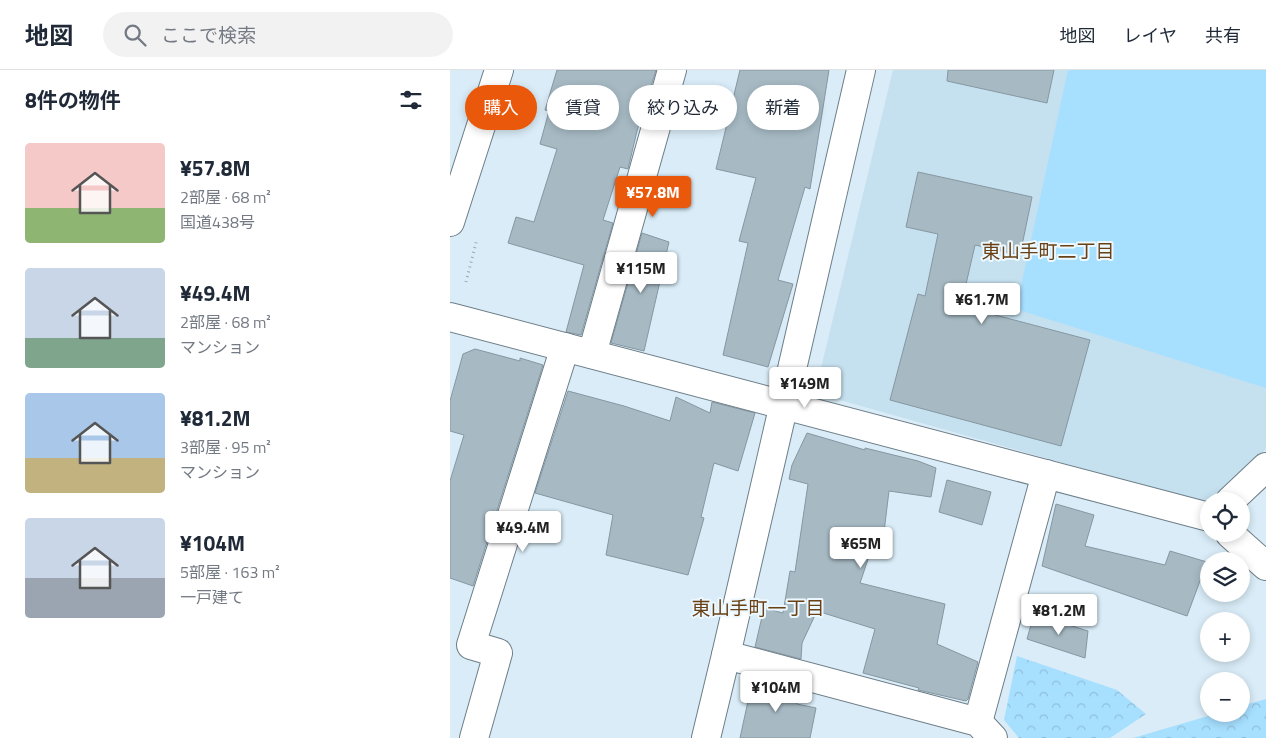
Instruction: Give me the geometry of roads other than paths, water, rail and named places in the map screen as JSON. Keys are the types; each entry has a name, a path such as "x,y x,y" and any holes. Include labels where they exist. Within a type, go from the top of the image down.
{"main road":[{"path":"450,222 499,70"},
{"path":"592,354 672,70"},
{"path":"706,738 861,70"},
{"path":"450,317 1200,515"},
{"path":"474,738 498,653 471,645 565,347"},
{"path":"1240,492 1266,467"},
{"path":"726,655 986,730 1046,474"},
{"path":"1239,542 1266,566"}],"district":[{"name":"東山手町二丁目","path":"1048,251"},
{"name":"東山手町一丁目","path":"758,608"}]}
